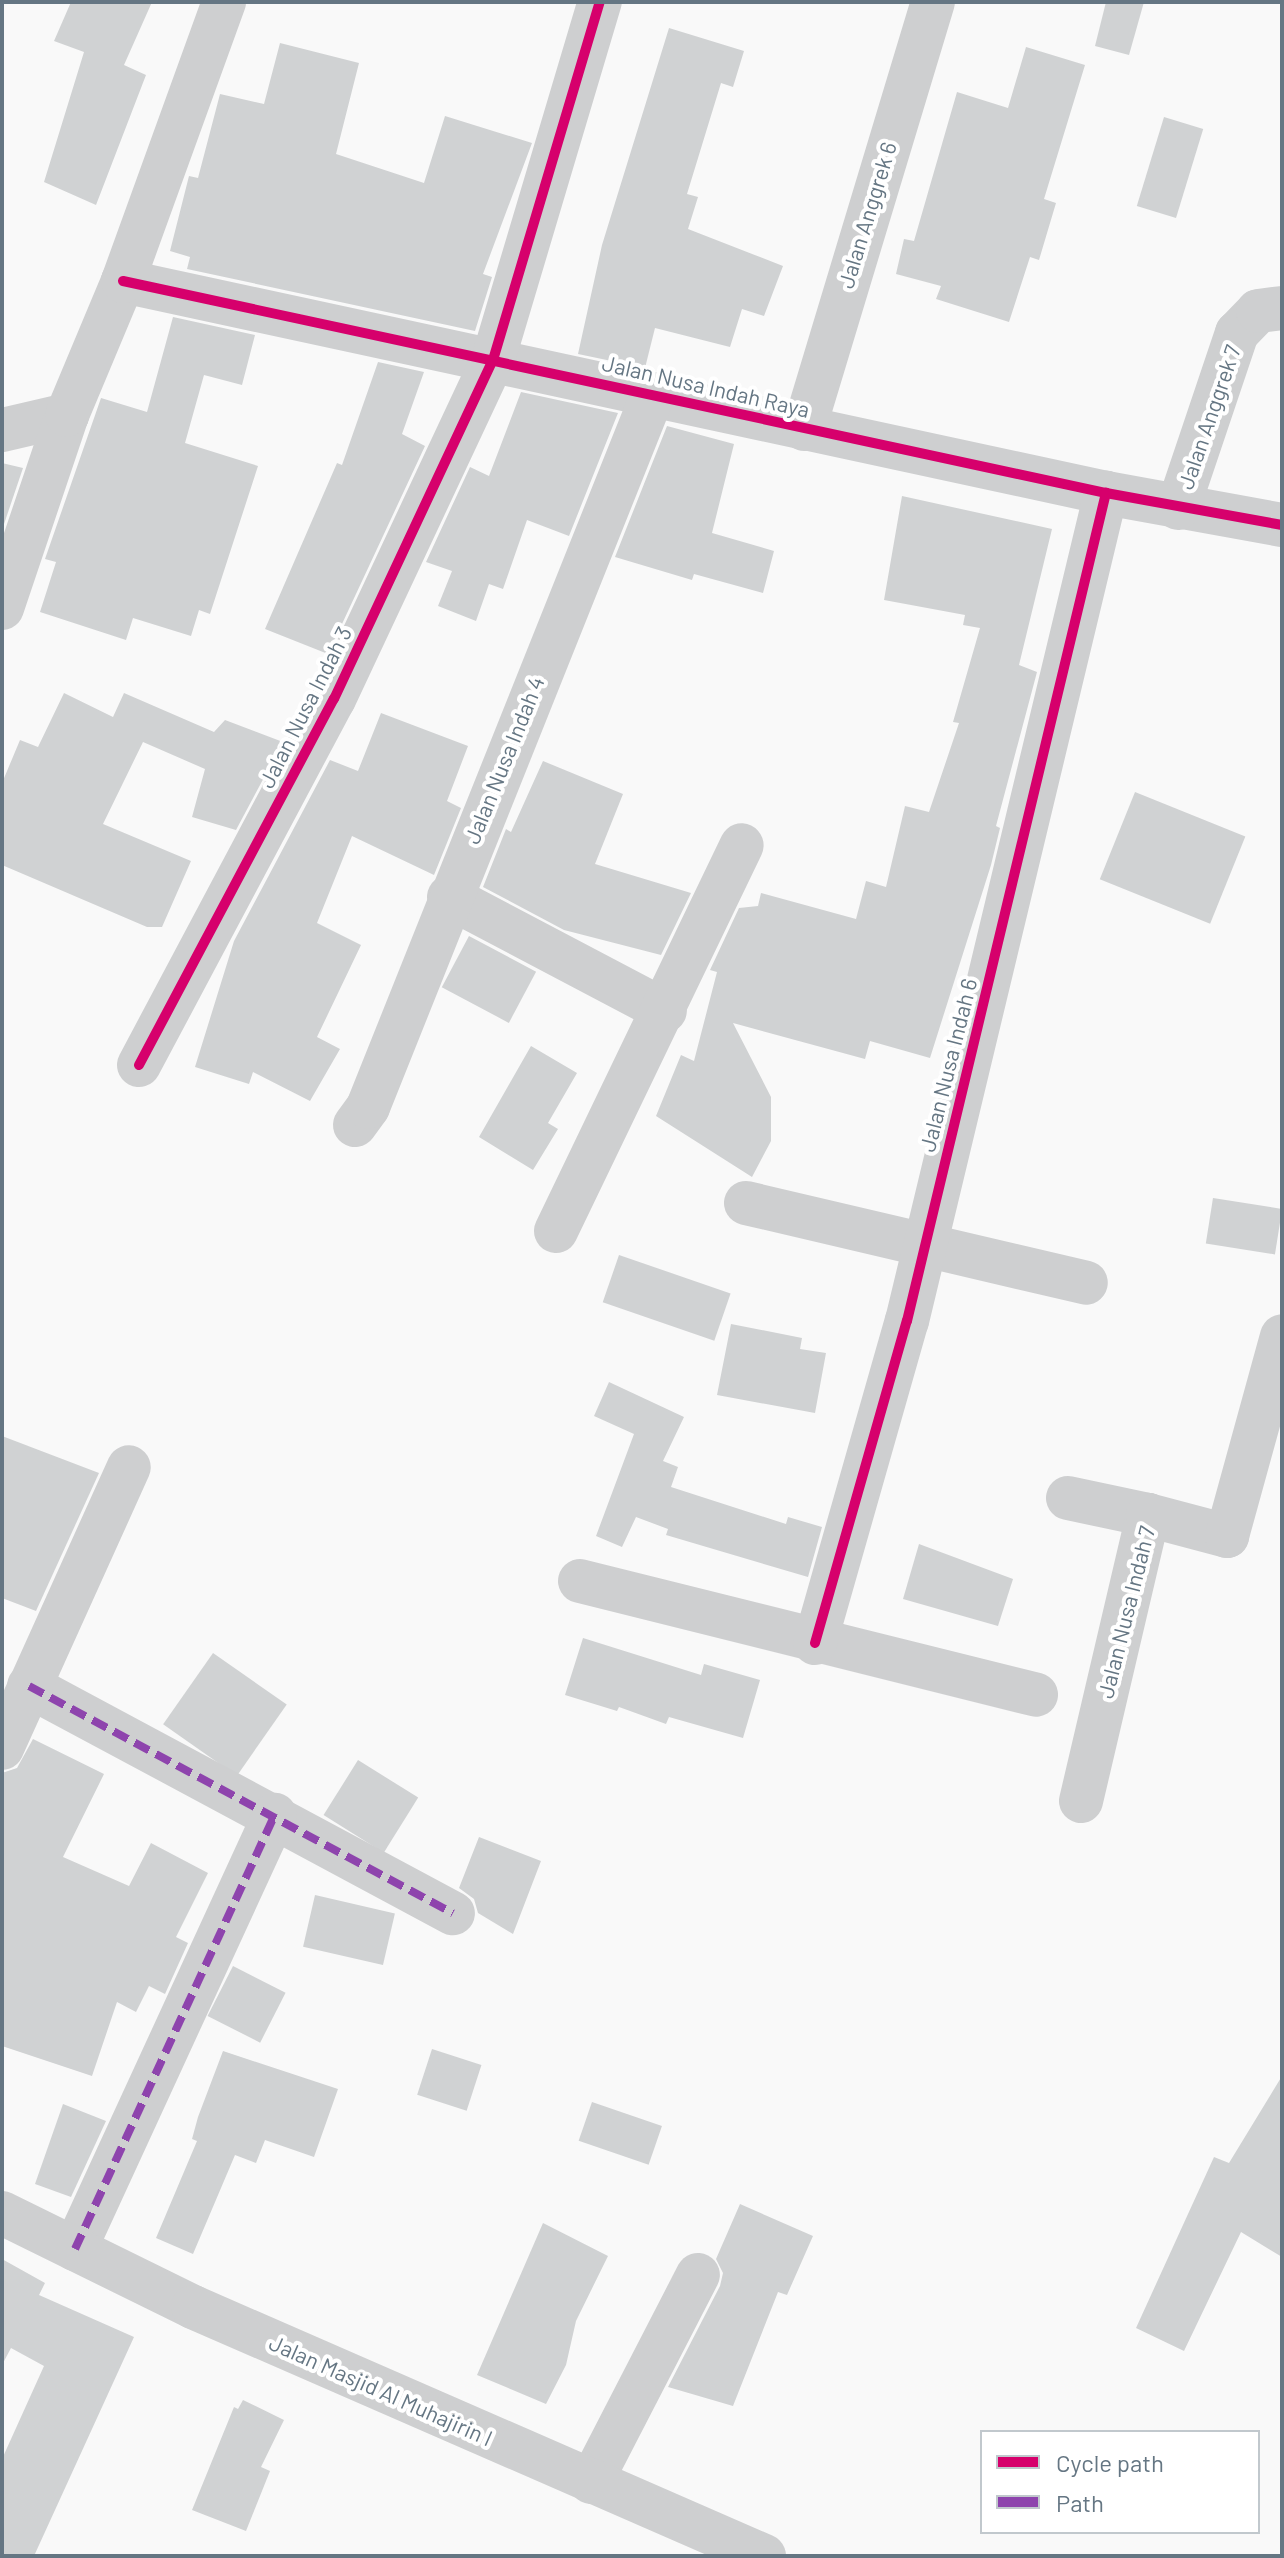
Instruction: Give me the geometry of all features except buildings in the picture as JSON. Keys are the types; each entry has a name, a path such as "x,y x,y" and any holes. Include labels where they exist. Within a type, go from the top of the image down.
{"street":[{"path":"2,608 67,415 123,281 224,2"},
{"name":"Jalan Nusa Indah 3","path":"139,1065 334,699 493,360 600,2"},
{"name":"Jalan Anggrek 6","path":"804,429 933,2"},
{"name":"Jalan Nusa Indah Raya","path":"123,281 1106,493 1282,525"},
{"name":"Jalan Anggrek 7","path":"1178,508 1237,333 1258,311 1282,308"},
{"name":"Jalan Nusa Indah 4","path":"355,1125 368,1107 449,897 653,394"},
{"path":"2,430 67,415"},
{"name":"Jalan Nusa Indah 6","path":"815,1643 925,1247 1106,493"},
{"path":"556,1231 665,1011 742,845"},
{"path":"449,897 665,1011"},
{"path":"746,1203 1086,1283"},
{"name":"Jalan Nusa Indah 7","path":"1081,1801 1148,1515 1227,1536 1282,1336"},
{"path":"2,1748 129,1467"},
{"path":"1068,1498 1148,1515"},
{"path":"580,1581 815,1643 1036,1695"},
{"path":"29,1686 453,1913"},
{"path":"75,2249 275,1815"},
{"name":"Jalan Masjid Al Muhajirin I","path":"2,2213 193,2307 591,2482 708,2543 764,2556"},
{"path":"591,2482 698,2275"}],"marked path":[{"path":"29,1686 453,1913"},
{"path":"75,2249 275,1815"}],"cycle path":[{"path":"139,1065 334,699 493,360 600,2"},
{"path":"123,281 1106,493 1282,525"},
{"path":"815,1643 907,1321 1106,493"}]}
